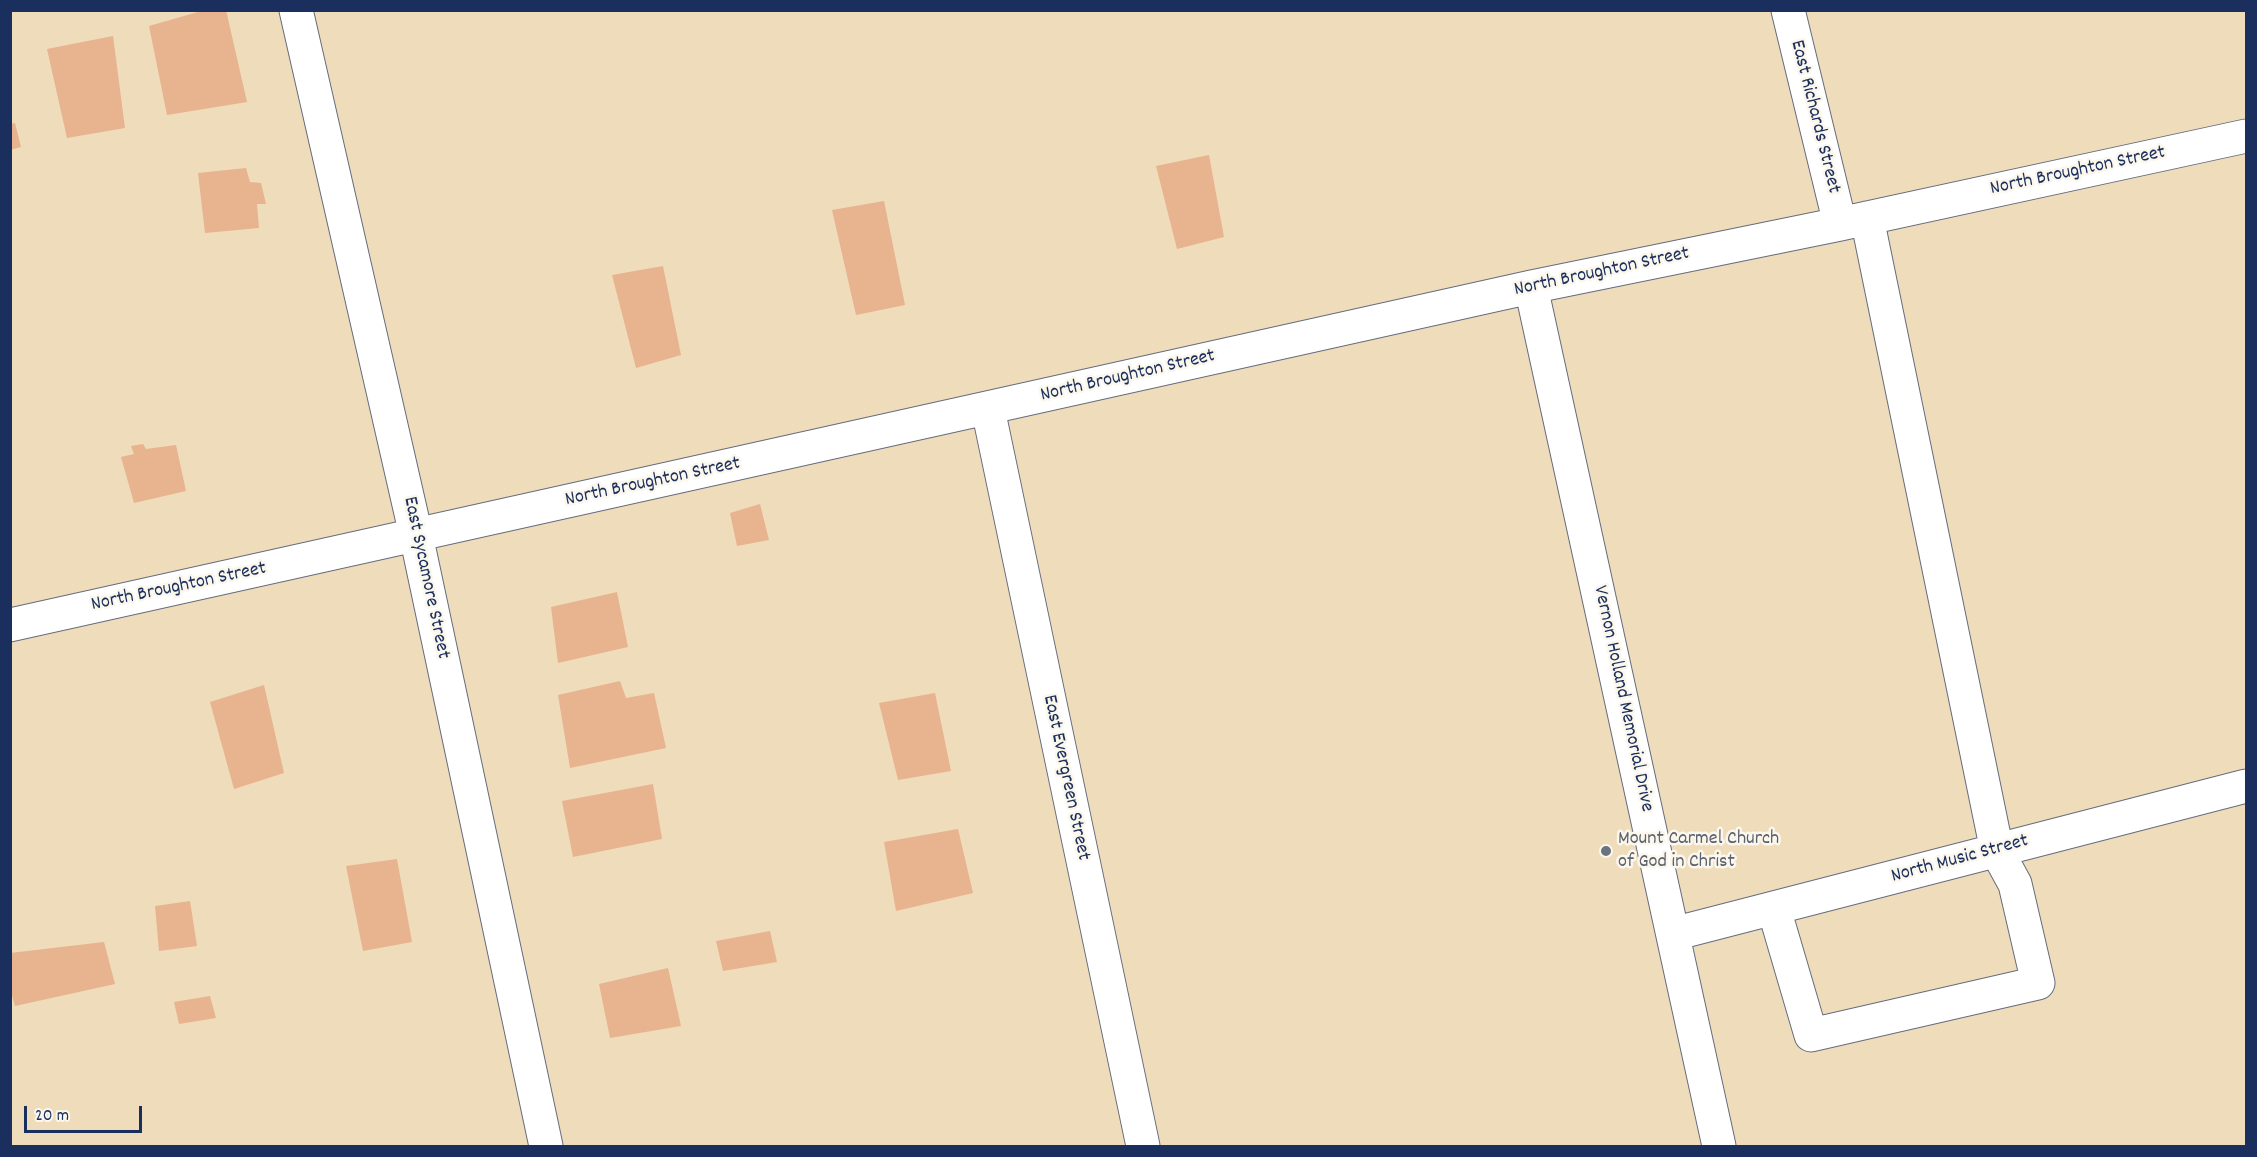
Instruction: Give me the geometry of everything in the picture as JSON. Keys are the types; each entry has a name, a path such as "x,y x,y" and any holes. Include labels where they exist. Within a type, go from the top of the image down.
{"street":[{"name":"East Sycamore Street","path":"296,10 416,535 546,1146"},
{"name":"East Richards Street","path":"1774,909 1811,1035 2038,983 2015,884 1997,850 1853,221 1788,10"},
{"name":"North Broughton Street","path":"10,625 1532,287 2247,136"},
{"name":"Vernon Holland Memorial Drive","path":"1532,287 1719,1146"},
{"name":"East Evergreen Street","path":"987,409 1143,1146"},
{"name":"North Music Street","path":"1673,934 2247,786"}],"building":[{"path":"205,10 226,10 247,102 167,115 149,26"},
{"path":"113,36 125,128 67,138 47,49"},
{"path":"15,123 21,147 10,150 10,124"},
{"path":"1209,155 1224,237 1177,249 1156,166"},
{"path":"246,168 250,182 261,183 266,204 257,204 259,228 205,233 198,173"},
{"path":"884,201 905,305 856,315 832,210"},
{"path":"663,266 681,355 636,368 612,275"},
{"path":"143,444 146,449 176,445 186,491 134,503 121,457 134,454 131,446"},
{"path":"760,504 769,540 737,546 730,513"},
{"path":"617,592 628,647 558,663 551,607"},
{"path":"620,681 626,698 654,693 666,748 570,768 558,695"},
{"path":"264,685 284,773 234,789 210,702"},
{"path":"935,693 951,771 898,780 879,703"},
{"path":"653,784 662,839 573,857 562,801"},
{"path":"958,829 973,893 896,911 884,842"},
{"path":"397,859 412,942 363,951 346,866"},
{"path":"190,901 197,946 159,951 155,906"},
{"path":"770,931 777,962 723,971 716,941"},
{"path":"104,942 115,984 15,1006 10,988 10,953"},
{"path":"668,968 681,1026 610,1038 599,984"},
{"path":"210,996 216,1018 179,1024 174,1002"}],"place":[{"name":"Mount Carmel Church of God in Christ","path":"1606,851"}]}
